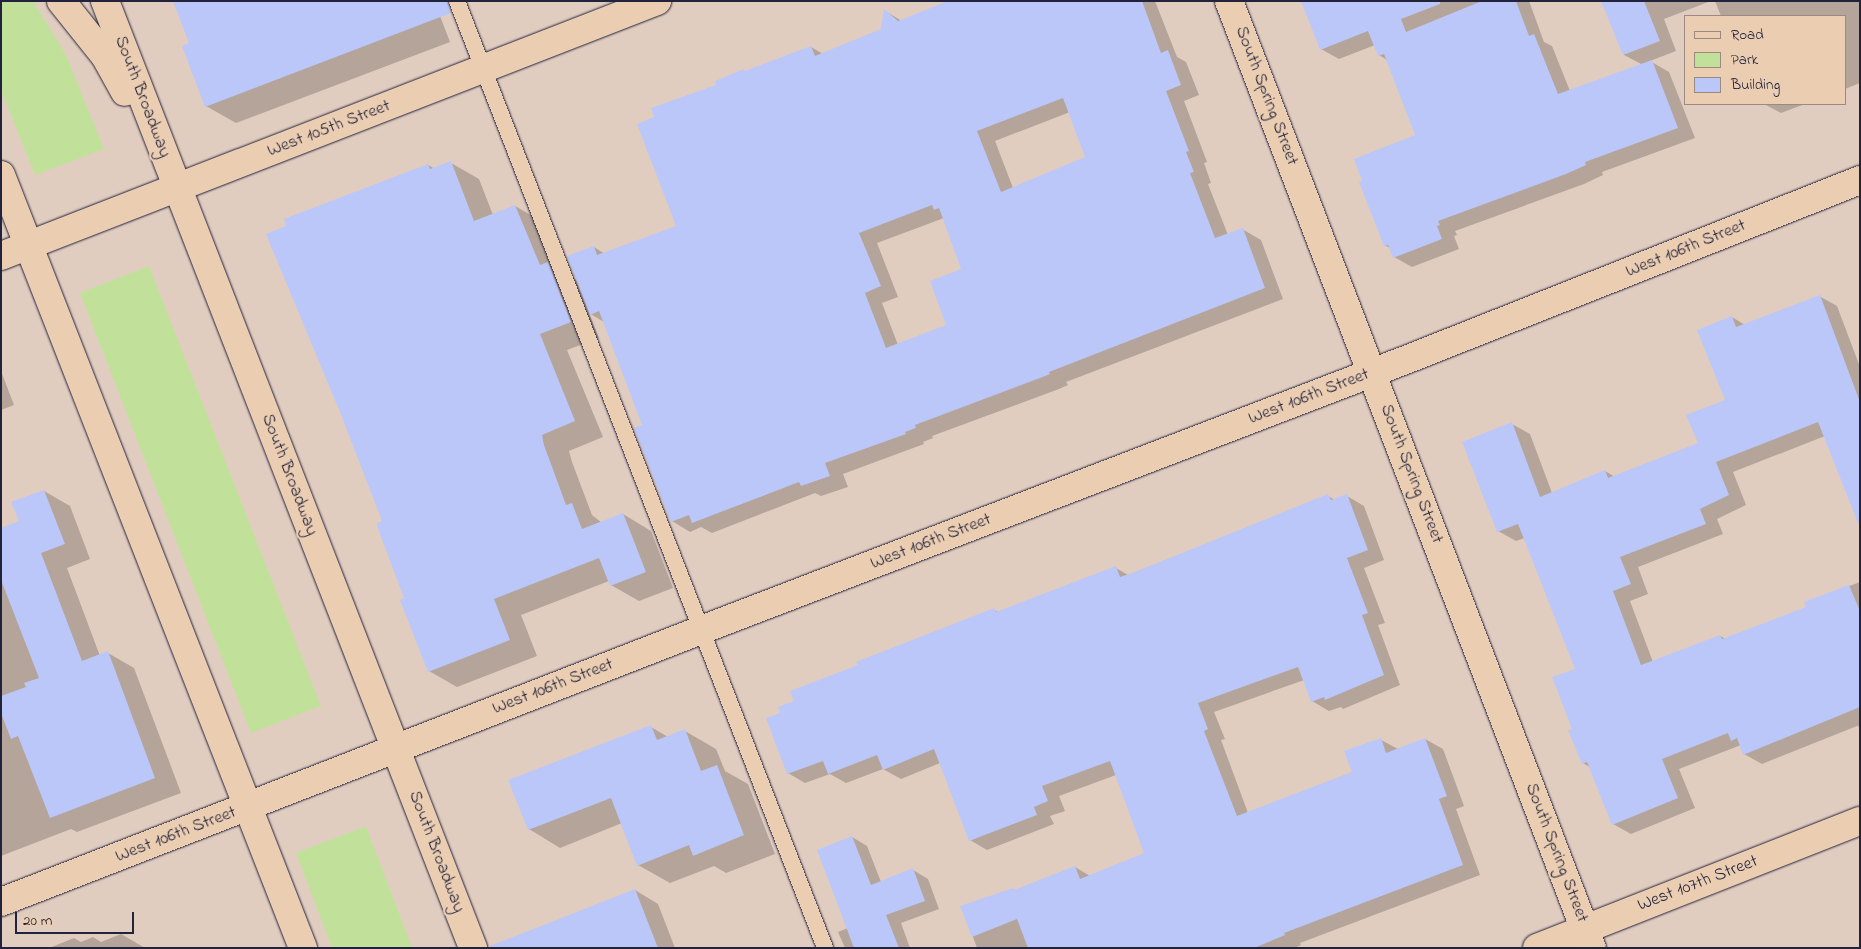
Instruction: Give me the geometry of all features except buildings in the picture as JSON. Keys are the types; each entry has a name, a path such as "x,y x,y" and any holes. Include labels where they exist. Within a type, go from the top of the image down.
{"street":[{"path":"60,1 105,56 177,188"},
{"name":"South Broadway","path":"105,1 473,948"},
{"name":"West 105th Street","path":"1,256 657,1"},
{"name":"South Spring Street","path":"1229,1 1589,938"},
{"path":"1,175 303,948"},
{"name":"West 106th Street","path":"1,902 249,807 395,748 1372,373 1860,180"},
{"name":"West 107th Street","path":"1537,948 1589,938 1860,821"}],"lane":[{"path":"457,1 824,948"}],"green space":[{"path":"1,1 33,1 66,55 104,149 35,175 1,90"},
{"path":"149,266 321,706 251,733 80,293"},
{"path":"366,826 412,948 332,948 296,853"}]}
